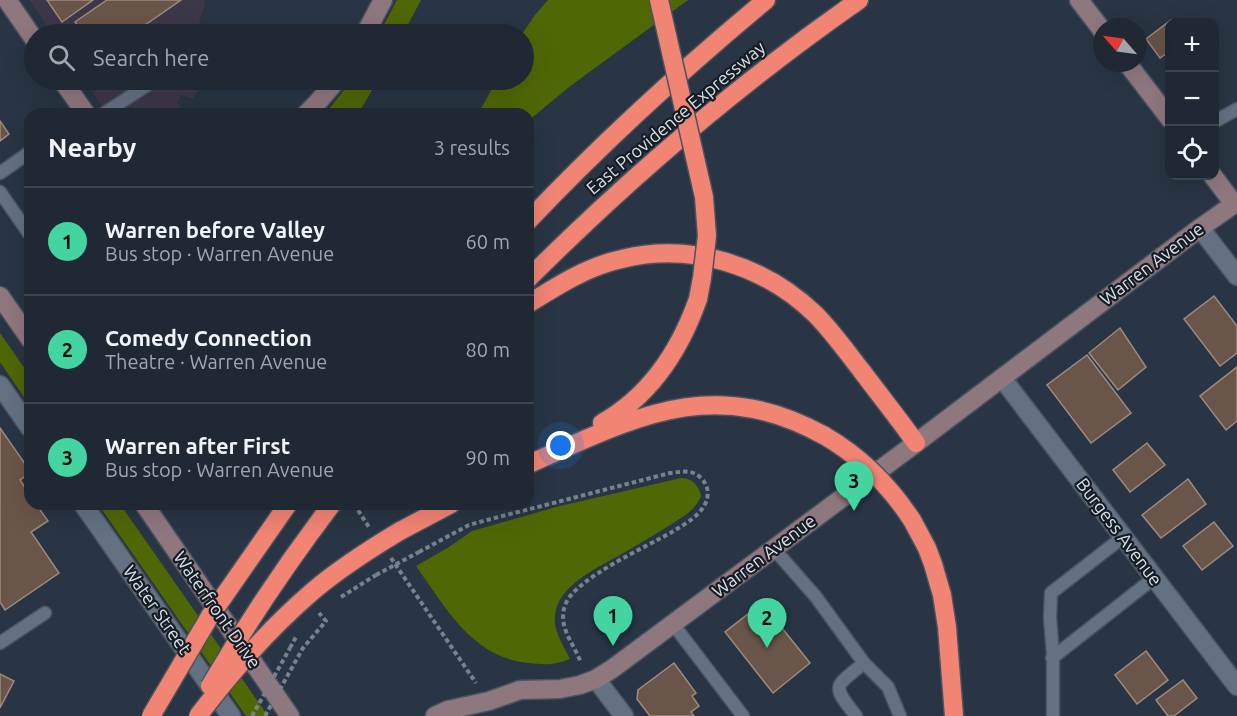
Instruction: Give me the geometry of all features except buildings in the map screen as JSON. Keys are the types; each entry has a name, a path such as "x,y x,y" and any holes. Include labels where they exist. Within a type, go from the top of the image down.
{"highway":[{"path":"534,461 616,415 634,401 662,370 678,345 698,299 706,246 704,197 659,0"},
{"name":"East Providence Expressway","path":"534,215 572,175 664,88 766,0"},
{"name":"East Providence Expressway","path":"534,273 610,199 671,145 761,72 859,0"},
{"path":"534,300 593,268 620,259 642,255 680,254 711,257 731,263 786,291 817,316 916,443"},
{"path":"534,462 633,419 666,410 702,405 739,406 776,414 825,436 852,454 877,475 901,503 912,519 933,564 942,596 947,627 954,716"},
{"path":"151,716 210,616 284,510"},
{"path":"193,716 225,659 262,602 327,510"},
{"path":"198,716 232,672 270,630 299,603 335,574 400,531 440,510"}],"main road":[{"path":"7,0 24,25"},
{"path":"370,24 383,0"},
{"path":"1082,1 1094,18"},
{"path":"1134,72 1165,112"},
{"path":"69,90 82,108"},
{"path":"312,108 328,90"},
{"path":"1216,180 1236,203"},
{"name":"Warren Avenue","path":"435,716 461,706 489,701 520,690 570,688 596,678 620,663 1236,203"},
{"path":"0,296 24,330"},
{"name":"Waterfront Drive","path":"148,510 290,716"},
{"path":"470,716 489,701"}],"street":[{"path":"1200,228 1237,276"},
{"name":"Burgess Avenue","path":"1002,378 1237,686"},
{"path":"0,385 24,419"},
{"name":"Water Street","path":"87,510 231,716"},
{"path":"596,678 624,716"}],"lane":[{"path":"112,108 140,90"},
{"path":"1219,119 1237,109"},
{"path":"0,173 24,156"},
{"path":"0,192 24,226"},
{"path":"1053,716 1051,593 1123,537"},
{"path":"774,549 816,597 864,663 888,687 900,716"},
{"path":"1052,658 1154,578"},
{"path":"0,644 45,613"},
{"path":"673,624 743,716"},
{"path":"856,716 839,694 839,686 864,663"}],"path":[{"path":"534,508 683,471 695,474 703,480 708,490 705,503 697,514 667,535 597,574 569,597 563,610 564,627 579,658"},
{"path":"358,510 374,534"},
{"path":"338,600 376,575 474,523 525,510"},
{"path":"387,553 489,701"},
{"path":"265,716 303,648 326,621 319,613 325,608"},
{"path":"252,716 290,648"}],"shaded area":[{"path":"29,0 204,0 205,6 200,24 46,24"},
{"path":"91,90 198,90 193,99 181,95 177,103 182,108 104,108"}],"green space":[{"path":"397,0 421,0 408,24 384,24"},
{"path":"548,0 688,0 569,87 534,116 534,108 481,108 491,90 534,90 534,24 529,24"},
{"path":"344,90 372,90 362,108 330,108"},
{"path":"0,333 24,367 24,397 0,362"},
{"path":"681,478 692,481 700,492 698,502 691,510 580,579 570,587 557,605 556,627 570,659 564,661 550,664 529,663 509,659 491,651 462,628 416,566 472,531 556,507"},
{"path":"102,510 124,510 268,716 246,716"}],"place":[{"name":"Warren after First","path":"854,511"},
{"name":"Warren before Valley","path":"613,646"},
{"name":"Comedy Connection","path":"767,648"}]}
